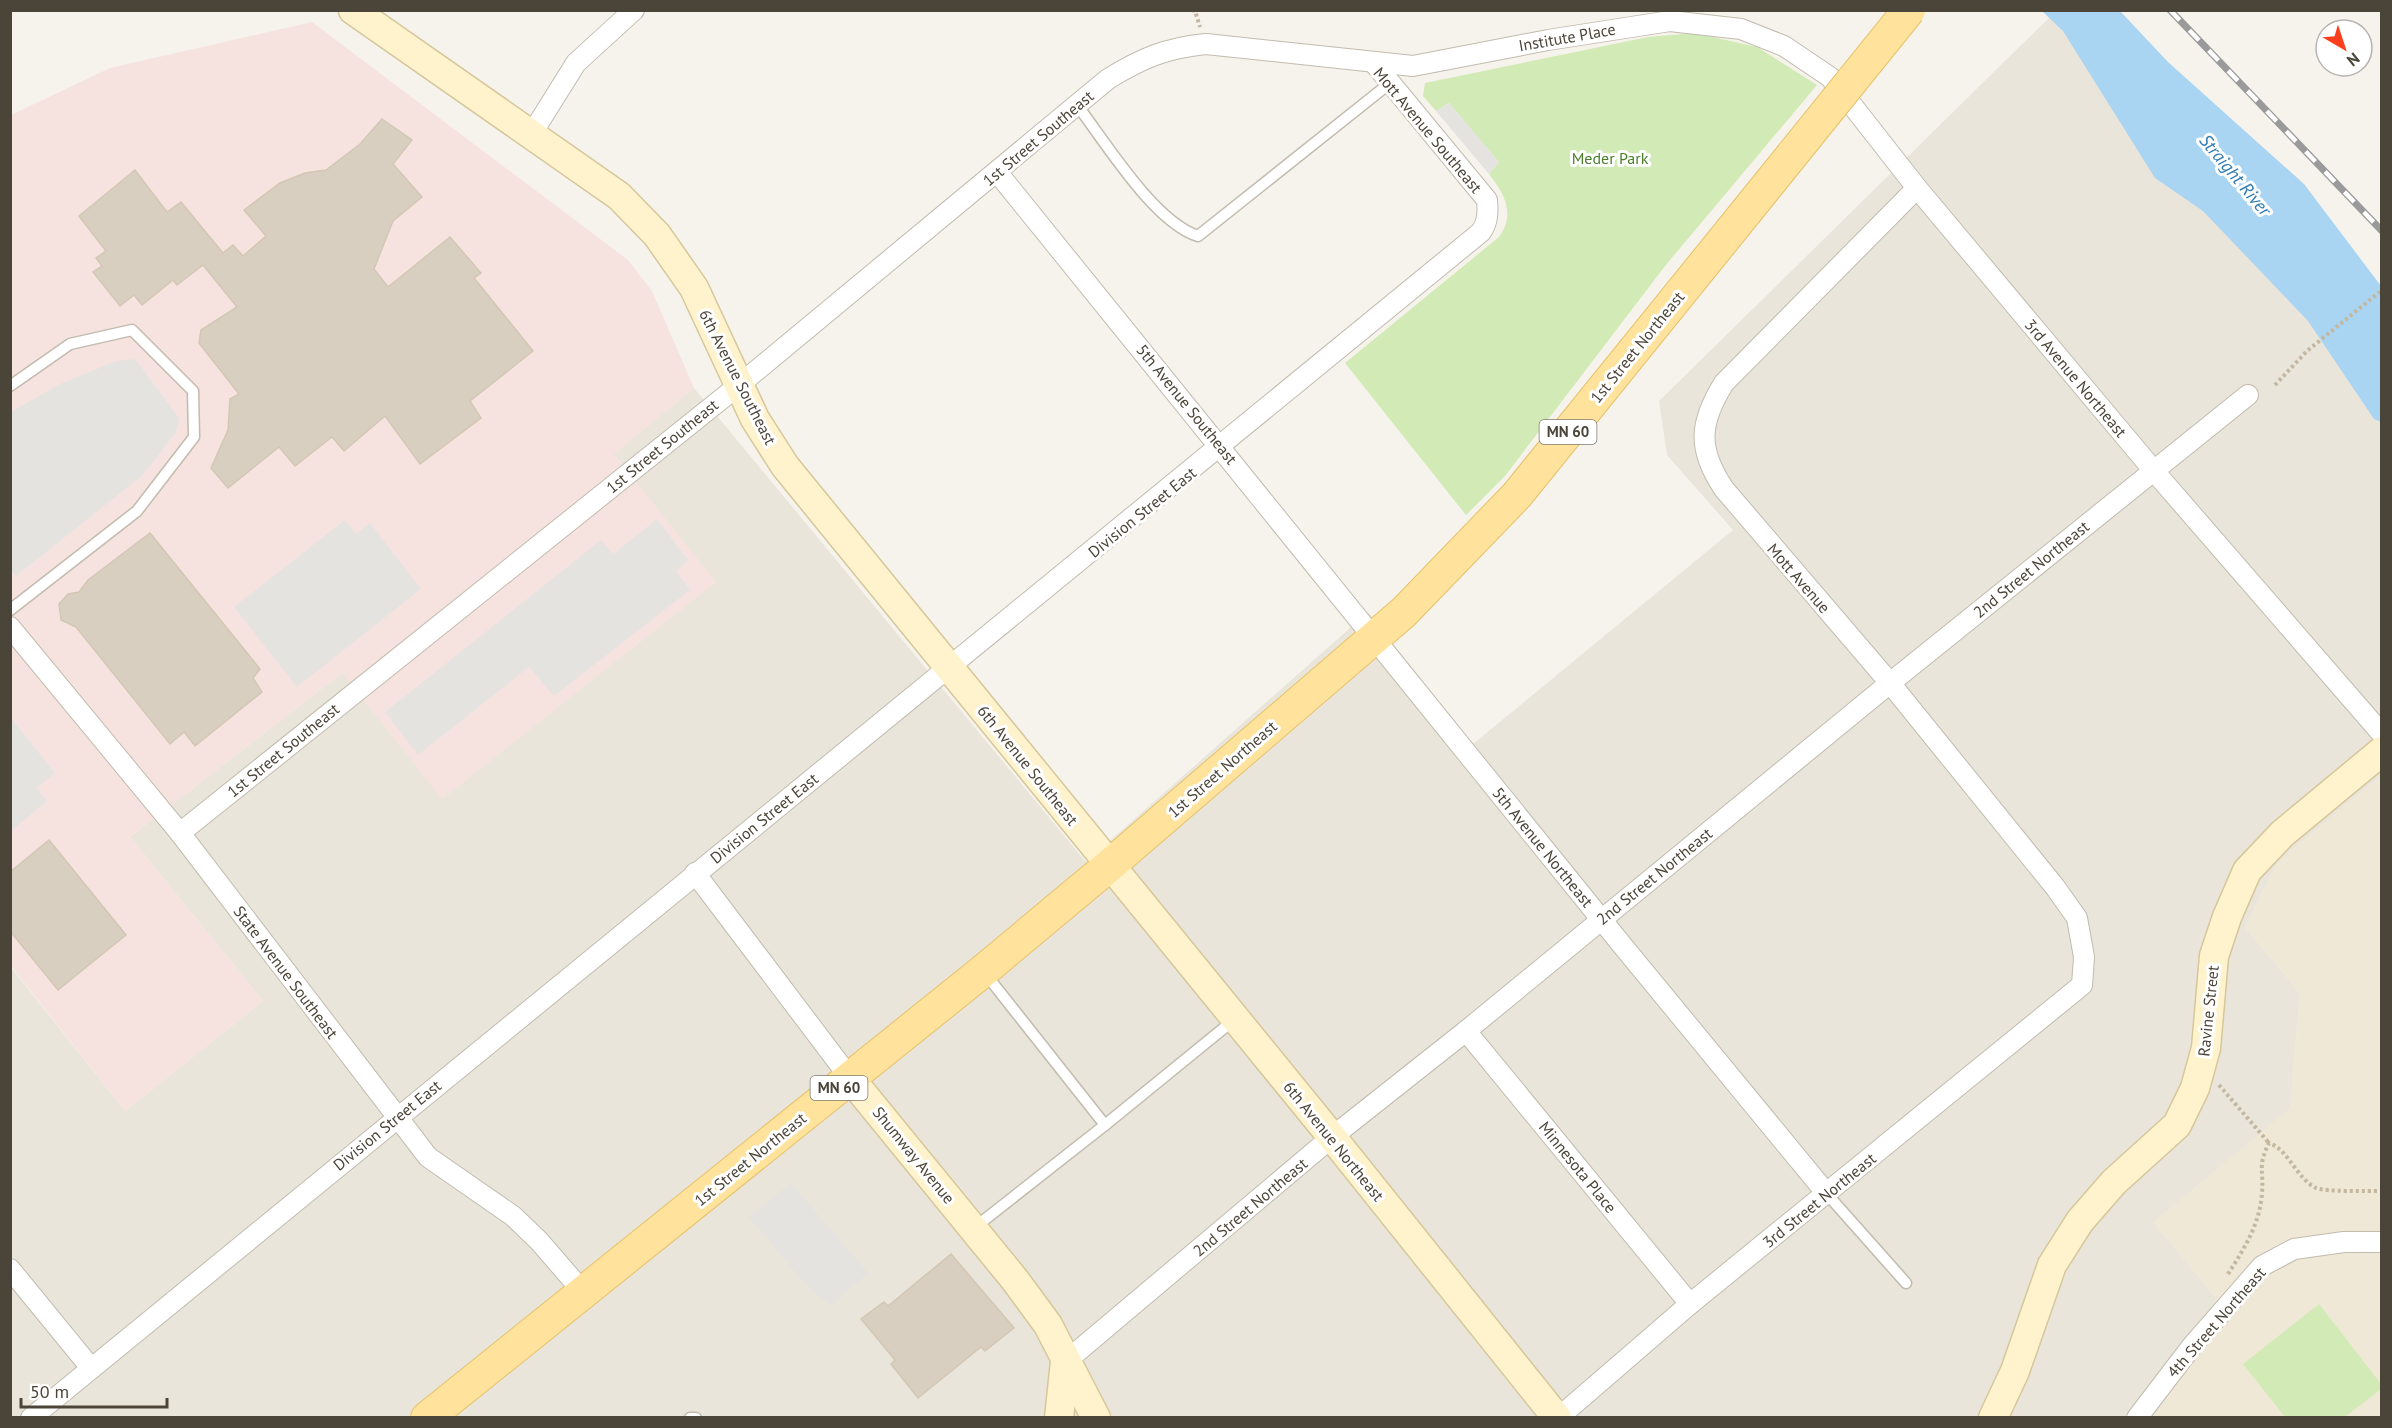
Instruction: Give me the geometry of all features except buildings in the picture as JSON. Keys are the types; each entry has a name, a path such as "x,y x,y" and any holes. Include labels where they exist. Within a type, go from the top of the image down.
{"main road":[{"name":"1st Street Northeast","path":"427,1418 983,971 1110,865 1433,584 1517,495 1909,10"}],"street":[{"name":"6th Avenue Southeast","path":"353,10 395,43 619,196 657,235 694,288 739,385 785,466 1110,865"},
{"path":"531,135 576,63 634,10"},
{"name":"Institute Place","path":"1374,63 1413,66 1548,40 1670,21 1720,25 1761,35"},
{"name":"3rd Avenue Northeast","path":"1761,35 1784,46 1830,77 1917,188 2154,471 2382,734"},
{"name":"Mott Avenue Southeast","path":"1177,47 1206,44 1374,63 1487,200 1488,213"},
{"name":"1st Street Southeast","path":"180,833 739,385 1107,80 1141,59 1177,47"},
{"name":"5th Avenue Southeast","path":"997,172 1222,447 1373,638"},
{"name":"Mott Avenue","path":"1917,188 1724,383 1710,405 1704,431 1705,452 1712,472 1724,489 1890,683 2055,887 2077,918 2084,957 2082,985"},
{"name":"Division Street East","path":"32,1418 695,873 1222,447 1481,232 1488,213"},
{"name":"2nd Street Northeast","path":"1065,1362 1332,1137 1466,1031 1890,683 2248,395"},
{"name":"State Avenue Southeast","path":"10,627 180,833 428,1157 513,1216 539,1241 584,1293"},
{"name":"5th Avenue Northeast","path":"1373,638 1827,1194"},
{"name":"Ravine Street","path":"1993,1418 2015,1371 2052,1265 2080,1221 2114,1182 2177,1125 2195,1088 2206,1048 2214,956 2227,917 2247,871 2282,834 2382,751"},
{"name":"6th Avenue Northeast","path":"1110,865 1557,1418"},
{"name":"Shumway Avenue","path":"695,873 850,1078 974,1229 1047,1325 1096,1418"},
{"name":"3rd Street Northeast","path":"1557,1418 1690,1304 2082,985"},
{"name":"Minnesota Place","path":"1466,1031 1690,1304"},
{"name":"4th Street Northeast","path":"2136,1418 2192,1346 2262,1266 2294,1249 2344,1242 2382,1242"},
{"path":"10,1269 91,1368"},
{"path":"1059,1418 1065,1362"}],"lane":[{"path":"1077,105 1160,212 1183,231 1198,236 1390,83"},
{"path":"10,386 70,344 132,330 193,391 194,438 137,511 10,610"},
{"path":"983,971 1105,1125"},
{"path":"974,1229 1235,1019"},
{"path":"1827,1194 1906,1283"},
{"path":"690,1418 696,1418"}],"path":[{"path":"2275,385 2307,351 2382,290"},
{"path":"2216,1082 2269,1143 2274,1145 2290,1165 2316,1188 2382,1191"},
{"path":"2226,1277 2251,1238 2262,1193 2260,1161 2269,1143"}],"shaded area":[{"path":"2056,11 2381,372 2381,776 2277,863 2245,927 2300,993 2290,1109 2154,1222 2225,1309 2137,1417 11,1417 10,966 125,1111 263,1001 130,837 342,673 443,798 715,582 613,454 694,388 1086,862 1368,612 1473,744 1733,530 1667,455 1659,401"},
{"path":"312,22 628,260 652,291 694,388 614,454 716,582 442,799 342,673 130,837 263,1001 125,1111 11,966 11,115 110,68"},
{"path":"1449,103 1499,162 1489,174 1436,111"},
{"path":"135,359 179,418 176,432 143,475 16,576 10,569 11,412 60,384 116,361"},
{"path":"657,519 688,560 676,571 690,590 554,696 529,667 418,755 385,712 601,540 613,554"},
{"path":"345,520 356,534 370,523 421,589 297,687 234,607"},
{"path":"11,718 55,773 37,788 47,801 11,831"},
{"path":"2381,776 2381,1417 2137,1418 2225,1309 2154,1222 2290,1108 2300,993 2245,927 2277,863"},
{"path":"791,1183 868,1273 831,1306 806,1285 749,1217"}],"green space":[{"name":"Meder Park","path":"1695,33 1757,47 1817,85 1665,266 1505,476 1466,515 1345,363 1499,237 1507,220 1503,196 1489,174 1499,162 1449,103 1436,111 1423,96 1425,83 1648,37"},
{"path":"2319,1304 2381,1384 2381,1389 2345,1417 2285,1417 2243,1364"}],"water":[{"name":"Straight River","path":"2042,11 2120,11 2168,62 2304,184 2381,286 2381,422 2374,419 2308,321 2203,211 2155,178 2063,31"}],"railway":[{"path":"2170,10 2382,231"}]}
